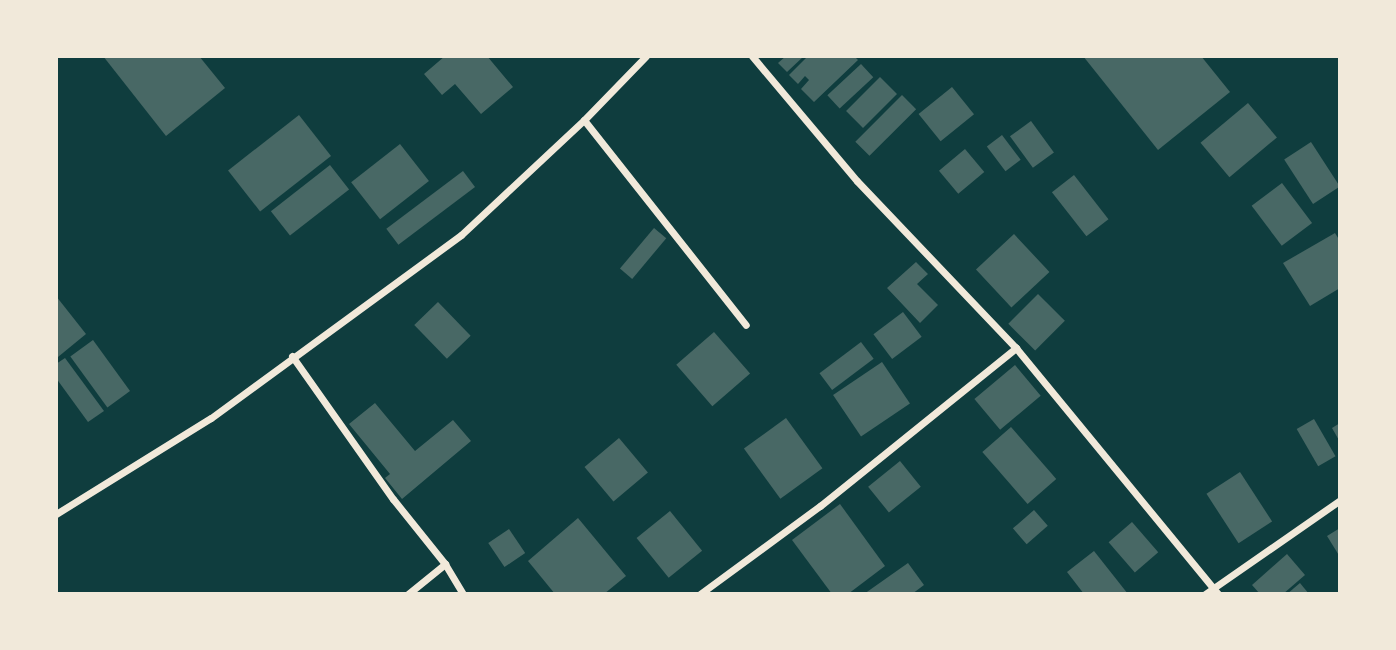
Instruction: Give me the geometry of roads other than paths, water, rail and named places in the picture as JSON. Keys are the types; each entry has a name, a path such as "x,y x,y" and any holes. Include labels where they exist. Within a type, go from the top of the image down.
{"street":[{"path":"56,514 211,418 292,356 461,235 583,120 646,56"},
{"path":"752,56 857,181 1016,348 1216,591"},
{"path":"583,120 746,325"},
{"path":"701,594 820,506 1016,348"},
{"path":"292,356 393,499 445,564 463,594"},
{"path":"1205,594 1216,591 1340,500"},
{"path":"408,594 445,564"}]}
